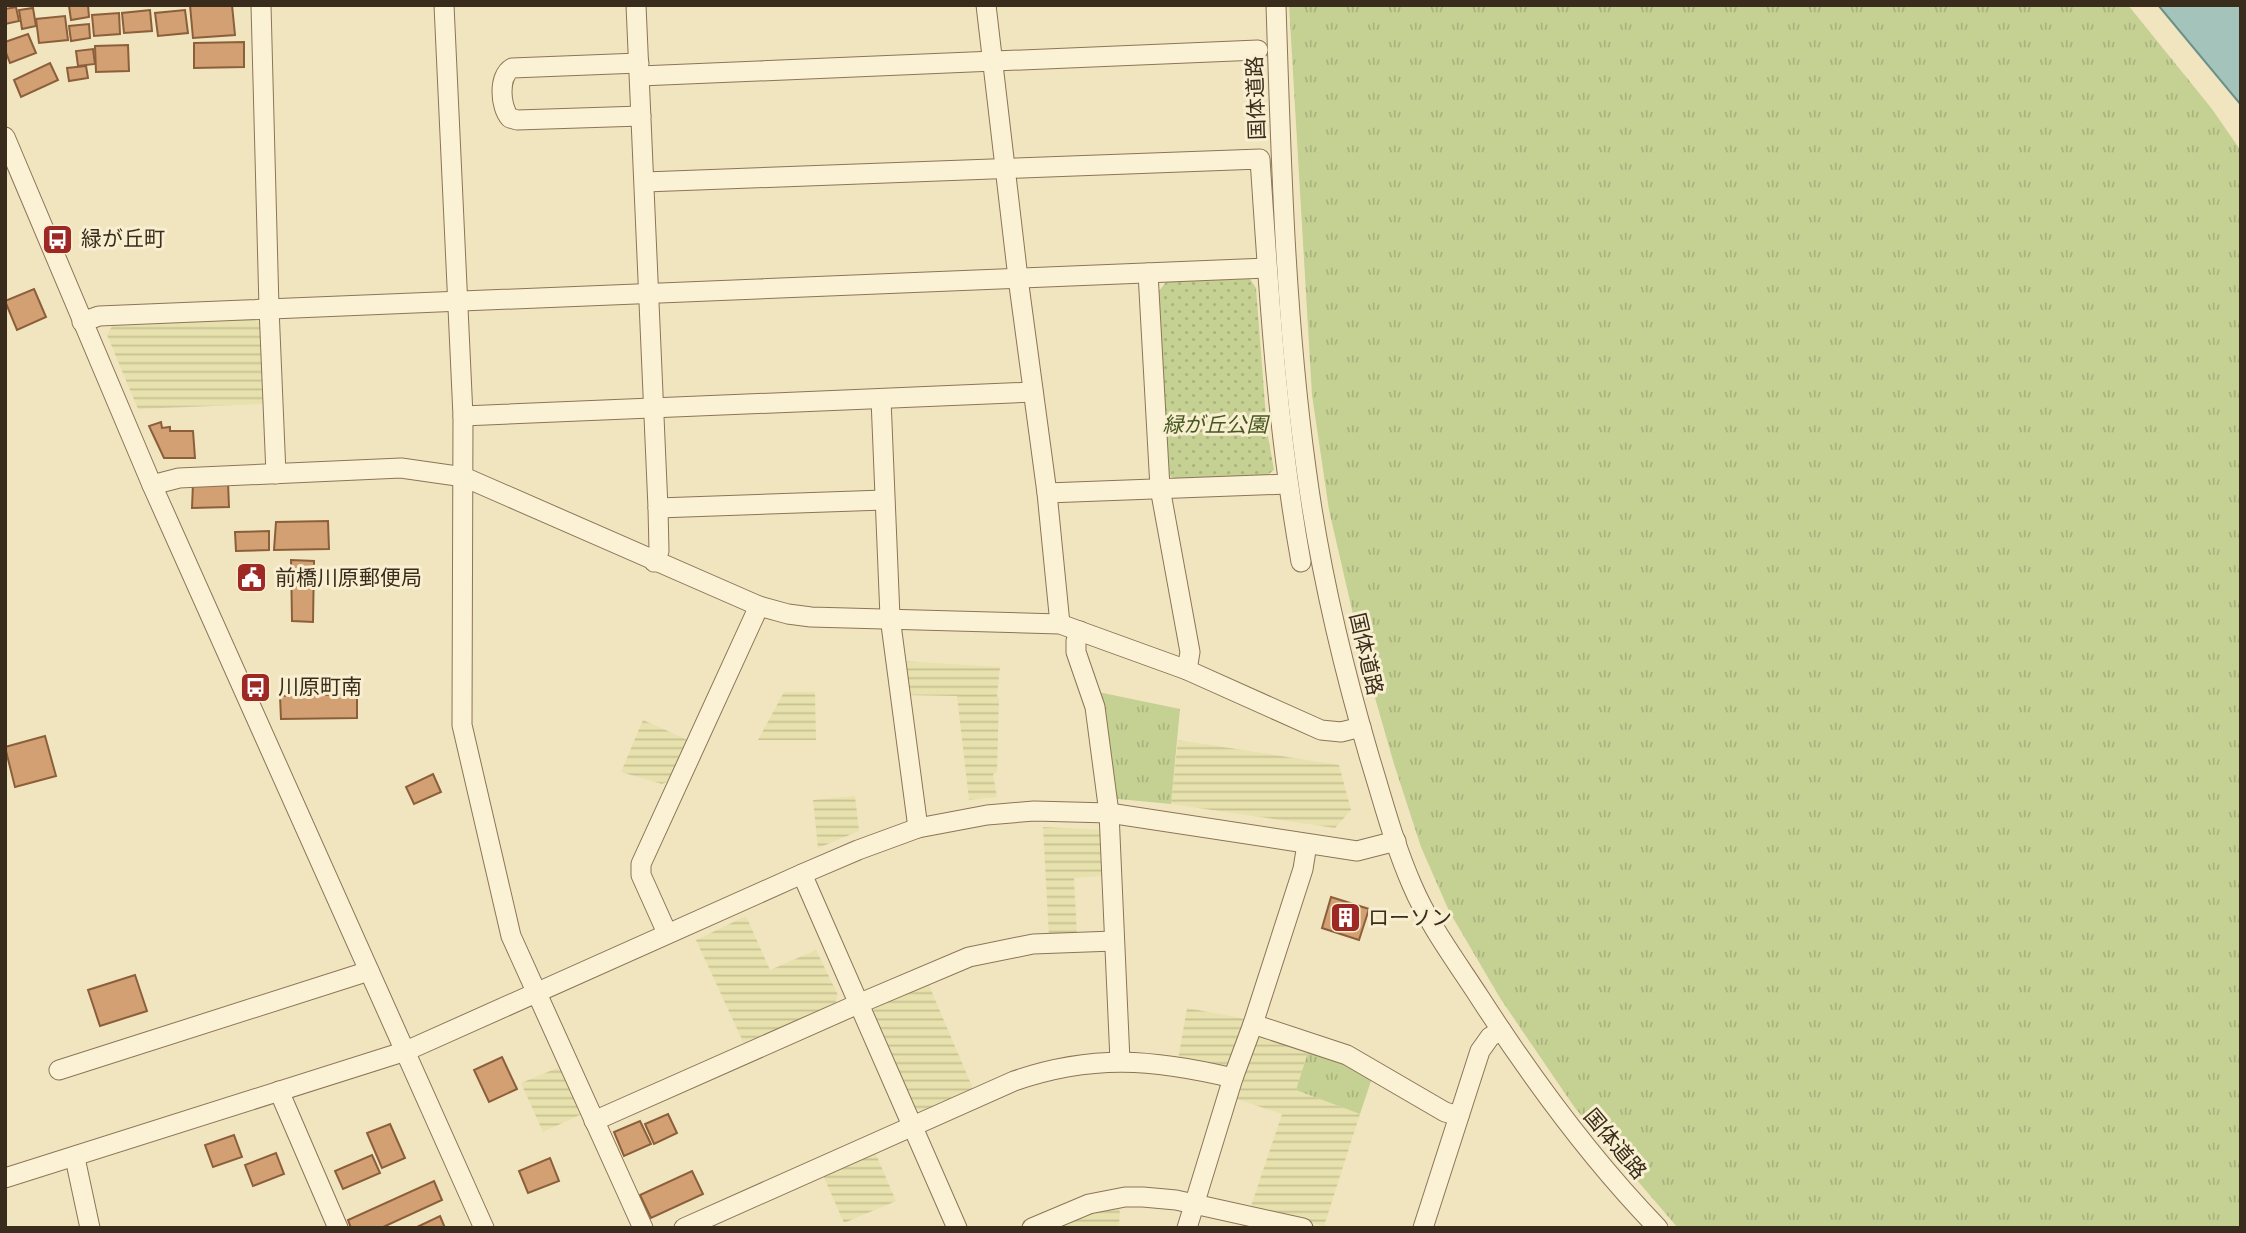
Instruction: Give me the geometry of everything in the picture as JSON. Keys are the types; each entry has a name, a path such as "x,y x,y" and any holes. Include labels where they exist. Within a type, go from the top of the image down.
{"street":[{"path":"261,5 276,474"},
{"path":"444,5 463,416 462,725 511,936 643,1228"},
{"path":"636,5 658,508 659,551 654,562"},
{"path":"986,5 1018,278 1047,493 1060,624"},
{"name":"国体道路","path":"1276,5 1286,263 1306,469 1327,586 1361,727 1395,841 1412,885 1432,923 1500,1030 1588,1150 1658,1228"},
{"path":"641,116 510,118 504,109 503,78 512,68 640,70 992,62 1258,50"},
{"path":"5,137 152,485 484,1228"},
{"path":"645,182 1260,159 1287,484 1301,562"},
{"path":"82,322 99,316 269,308 1267,268"},
{"path":"1148,273 1160,488 1190,652 1187,670"},
{"path":"463,416 1033,392"},
{"path":"881,399 890,617 918,828"},
{"path":"152,485 179,478 401,468 464,477 759,607 811,617 890,617 1060,624 1187,670 1321,730 1341,732 1361,727"},
{"path":"1047,493 1287,484"},
{"path":"658,508 884,500"},
{"path":"667,933 641,876 641,864 759,607"},
{"path":"1080,631 1075,646 1095,707 1109,813 1121,1060"},
{"path":"5,1178 406,1051 802,874 918,828 1009,813 1062,810 1109,813 1357,851 1395,841"},
{"path":"1187,1228 1233,1078 1254,1024 1303,869 1307,844"},
{"path":"802,874 957,1228"},
{"path":"594,1121 970,957 1034,944 1114,941"},
{"path":"59,1070 369,971"},
{"path":"1254,1024 1347,1055 1445,1112 1459,1116"},
{"path":"1423,1228 1480,1051 1490,1037 1500,1030"},
{"path":"684,1228 1039,1072 1084,1063 1121,1060 1233,1078"},
{"path":"279,1091 332,1226"},
{"path":"75,1158 90,1228"},
{"path":"1032,1228 1089,1204 1125,1197 1160,1197 1195,1203 1294,1227"}],"shaded area":[{"path":"253,319 262,325 264,404 138,409 107,335 112,326"},
{"path":"902,661 1000,667 997,696 997,772 993,774 997,797 969,800 957,696 906,695"},
{"path":"784,692 815,692 816,740 758,740"},
{"path":"643,720 688,740 672,780 662,784 621,772"},
{"path":"1178,740 1339,765 1351,810 1335,828 1171,804"},
{"path":"855,796 859,831 818,848 813,800"},
{"path":"1043,827 1103,830 1104,876 1074,878 1077,935 1049,937"},
{"path":"746,916 770,970 816,950 838,995 834,1007 745,1046 696,940"},
{"path":"928,983 974,1091 927,1112 914,1109 872,1014 876,1004"},
{"path":"1187,1008 1246,1019 1233,1062 1223,1067 1178,1060"},
{"path":"1265,1035 1309,1049 1296,1090 1360,1114 1324,1226 1250,1209 1282,1114 1236,1099 1254,1041"},
{"path":"562,1066 584,1113 543,1132 521,1083"},
{"path":"875,1152 896,1201 844,1223 823,1175"},
{"path":"1120,1206 1119,1228 1052,1228 1077,1217"}],"green space":[{"path":"1289,5 2128,5 2212,109 2241,151 2241,1228 1678,1228 1575,1108 1500,998 1449,911 1421,847 1361,649 1329,510 1312,395"},
{"name":"緑が丘公園","path":"1250,279 1256,288 1267,431 1274,470 1266,476 1175,479 1167,474 1159,291 1166,282"},
{"path":"1098,692 1180,709 1171,804 1118,799"},
{"path":"1309,1049 1333,1057 1372,1078 1360,1114 1296,1090"}],"water":[{"path":"2158,5 2241,5 2241,105"}],"building":[{"path":"88,5 89,17 71,20 69,6"},
{"path":"190,5 232,5 235,35 193,38"},
{"path":"16,7 19,21 5,24 5,9"},
{"path":"33,8 36,26 22,29 19,10"},
{"path":"150,10 152,31 124,33 122,13"},
{"path":"185,10 188,33 158,36 155,13"},
{"path":"119,13 120,34 94,36 92,15"},
{"path":"65,16 68,40 39,43 36,19"},
{"path":"89,24 90,38 71,41 69,26"},
{"path":"28,34 36,53 10,63 5,42"},
{"path":"244,42 244,67 194,68 194,43"},
{"path":"128,45 129,71 96,72 95,46"},
{"path":"93,49 95,64 78,66 76,51"},
{"path":"50,63 58,80 21,97 14,80"},
{"path":"86,66 88,78 69,81 67,68"},
{"path":"34,289 46,317 17,330 5,301"},
{"path":"161,422 162,428 170,427 170,431 193,431 195,458 164,458 149,426"},
{"path":"228,482 229,507 192,508 193,483"},
{"path":"328,521 329,549 274,550 276,522"},
{"path":"269,531 269,550 236,551 235,532"},
{"path":"291,560 314,561 313,622 292,621"},
{"path":"357,694 357,718 281,719 280,696"},
{"path":"45,736 56,776 15,787 5,747"},
{"path":"433,774 441,792 414,804 406,787"},
{"name":"ローソン","path":"1331,897 1369,909 1359,940 1322,928"},
{"path":"135,975 147,1011 100,1026 88,990"},
{"path":"502,1057 517,1089 489,1102 474,1070"},
{"path":"668,1114 677,1133 654,1144 645,1124"},
{"path":"640,1121 651,1144 624,1156 614,1132"},
{"path":"390,1124 405,1158 382,1168 367,1133"},
{"path":"234,1135 242,1157 213,1167 205,1145"},
{"path":"276,1153 284,1174 253,1186 245,1165"},
{"path":"372,1155 380,1173 343,1189 335,1171"},
{"path":"550,1158 559,1181 528,1193 519,1171"},
{"path":"692,1171 703,1194 651,1218 640,1195"},
{"path":"434,1181 442,1200 381,1228 351,1228 348,1220"},
{"path":"440,1216 445,1228 415,1228"}],"place":[{"name":"緑が丘町","path":"58,239"},
{"name":"前橋川原郵便局","path":"252,578"},
{"name":"川原町南","path":"255,687"},
{"name":"ローソン","path":"1345,918"}]}
